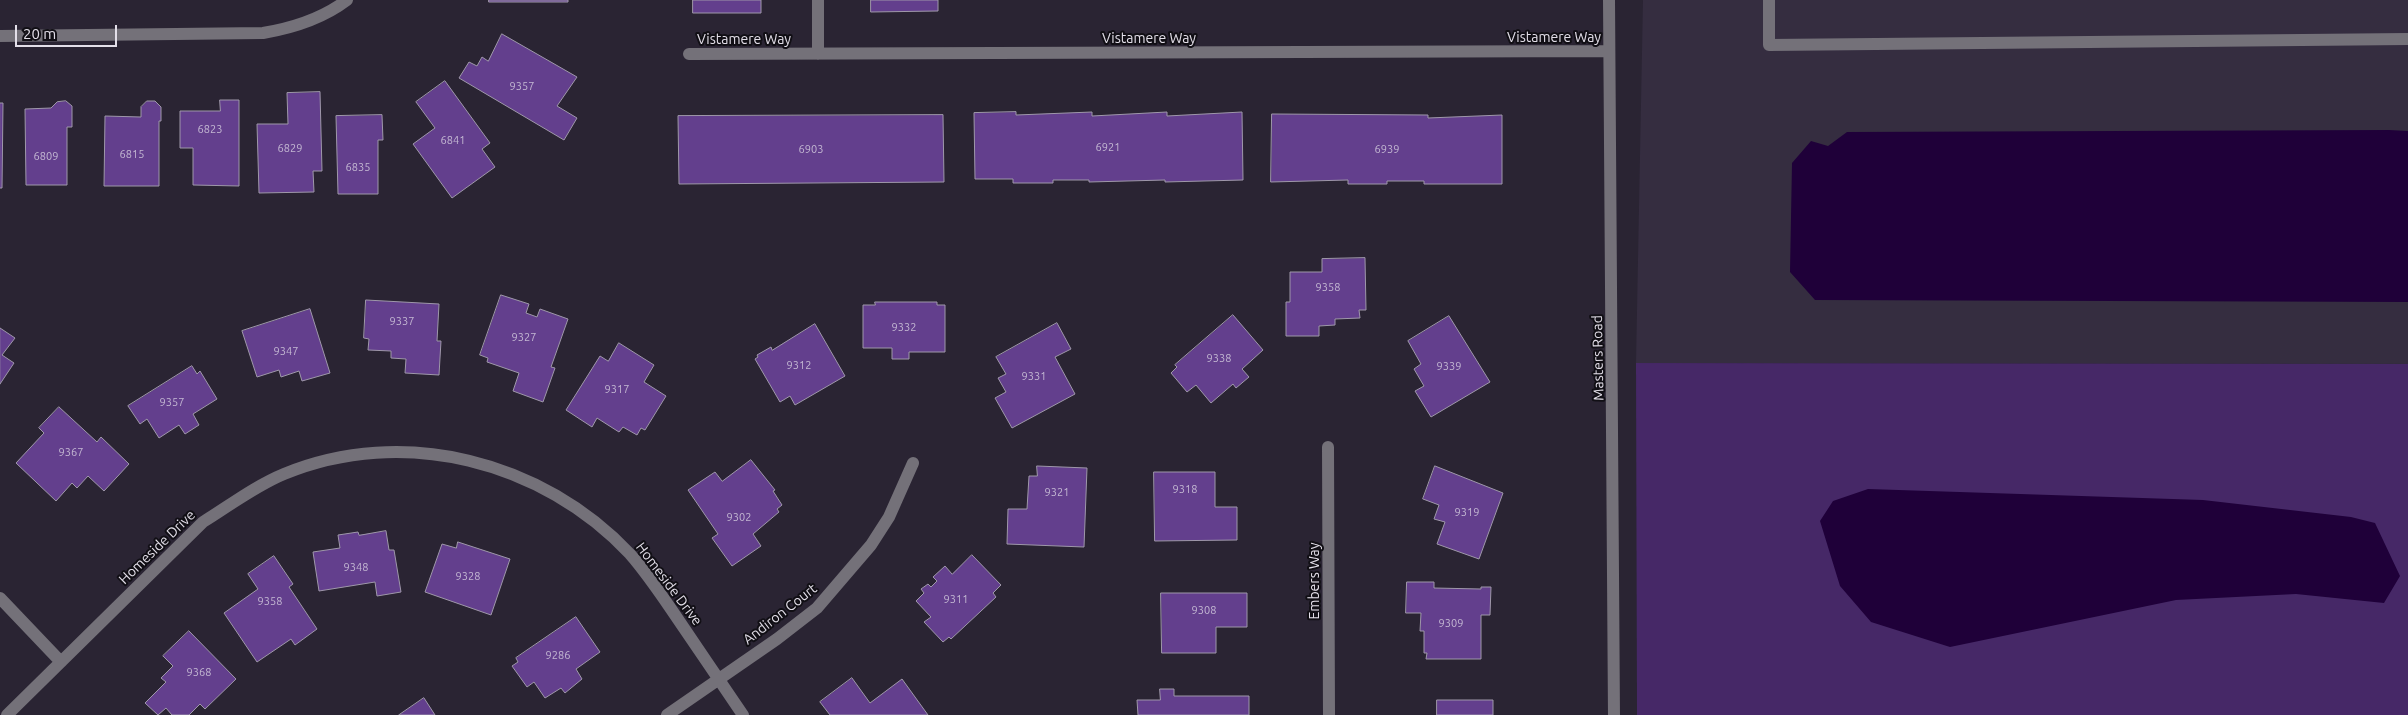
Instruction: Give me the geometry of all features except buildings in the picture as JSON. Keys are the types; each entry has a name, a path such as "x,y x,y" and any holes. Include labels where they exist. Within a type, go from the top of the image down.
{"street":[{"path":"0,36 263,33 289,28 315,18 332,11 347,0"},
{"path":"818,0 818,54"},
{"name":"Masters Road","path":"1609,0 1614,715"},
{"path":"1769,0 1768,45 2408,39"},
{"name":"Vistamere Way","path":"689,54 1609,52"},
{"name":"Embers Way","path":"1328,447 1329,715"},
{"name":"Homeside Drive","path":"6,715 190,532 228,505 284,474 329,460 376,452 423,453 485,464 516,474 571,503 620,544 641,568 743,715"},
{"name":"Andiron Court","path":"668,715 804,618 840,583 871,545 888,516 913,463"},
{"path":"0,598 61,662"}],"shaded area":[{"path":"1643,0 2408,0 2408,364 1636,363"},
{"path":"2408,131 2408,302 1815,300 1790,272 1792,163 1811,141 1828,146 1847,132"},
{"path":"1636,363 2408,364 2408,715 1637,715"},
{"path":"1868,489 2203,500 2351,517 2375,523 2400,576 2384,603 2296,594 2176,600 1950,647 1871,622 1840,586 1820,521 1833,501"}]}
